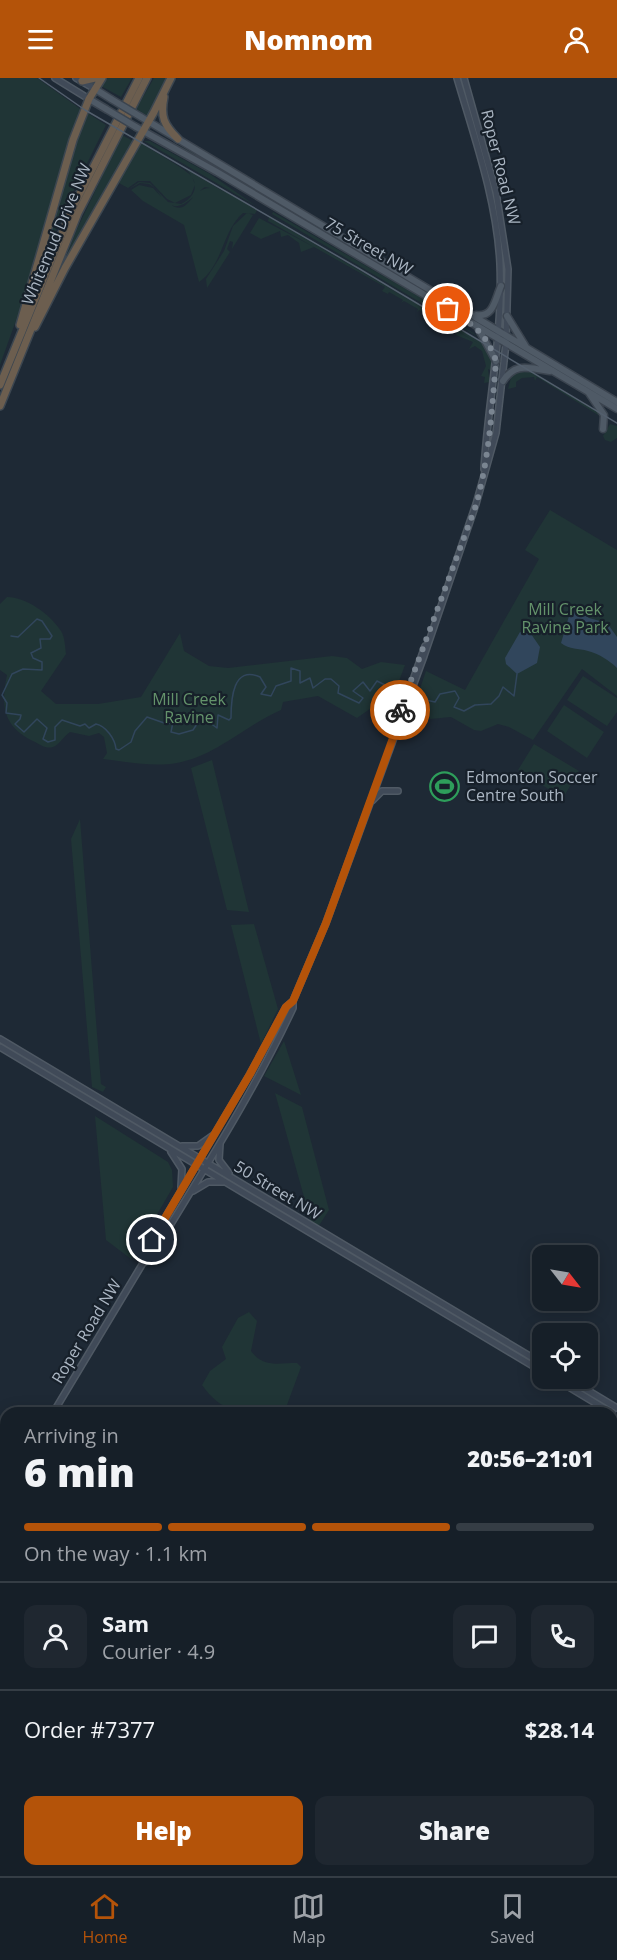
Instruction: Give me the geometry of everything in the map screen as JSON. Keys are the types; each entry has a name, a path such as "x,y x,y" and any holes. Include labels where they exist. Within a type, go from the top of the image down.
{"highway":[{"path":"79,79 95,78"},
{"path":"18,349 22,314 69,152 89,99 102,78"},
{"name":"Whitemud Drive NW","path":"0,406 18,349 80,191 139,78"},
{"name":"Whitemud Drive NW","path":"0,385 78,213 147,78"},
{"path":"18,349 149,122 169,82"},
{"path":"169,82 162,118 166,128 178,139"}],"main road":[{"path":"55,78 89,99"},
{"name":"Roper Road NW","path":"457,78 493,208 501,286 499,330 483,476"},
{"name":"Roper Road NW","path":"57,1407 143,1263 148,1260 204,1170 270,1055 293,1008 293,1001 326,923 475,508 495,436 503,381 508,269 501,214 464,78"},
{"path":"79,79 95,89"},
{"name":"75 Street NW","path":"95,89 617,402"},
{"name":"75 Street NW","path":"89,99 617,409"},
{"path":"348,249 355,246"},
{"path":"469,314 481,316 488,313 501,286"},
{"path":"507,316 526,347"},
{"path":"477,326 496,361"},
{"path":"503,381 512,370 519,367 554,372"},
{"path":"589,393 604,415 603,429"},
{"path":"369,805 382,791 398,791"},
{"name":"Roper Road NW","path":"143,1263 142,1257 286,1007 293,1001"},
{"name":"50 Street NW","path":"0,1039 176,1145 198,1162 204,1170 232,1182 532,1358"},
{"name":"50 Street NW","path":"0,1047 166,1146 198,1162 208,1163 232,1182 532,1365"},
{"path":"176,1145 195,1147 215,1133"},
{"path":"220,1142 219,1160 232,1182"},
{"path":"166,1146 182,1169 179,1193"},
{"path":"188,1196 197,1187 208,1182 232,1182"},
{"path":"572,1389 602,1407"},
{"path":"585,1389 615,1407"}],"green space":[{"path":"0,78 37,78 82,110 67,146 33,273 0,365"},
{"path":"106,78 132,78 121,97 101,86"},
{"path":"154,78 169,78 148,116 136,109"},
{"path":"86,112 106,125 65,208 41,266 67,165"},
{"path":"122,135 135,142 59,275 76,231"},
{"path":"144,141 150,141 210,174 256,206"},
{"path":"169,141 200,156 235,178 168,143"},
{"path":"141,143 192,176 195,185 191,195 175,203 167,199 150,181 138,181 128,188 117,182"},
{"path":"186,169 221,190 205,187 186,202 181,205 176,206 165,201 149,184 140,183 129,189 139,182 150,183 168,202 181,204 191,197 195,188 195,183"},
{"path":"139,185 153,188 174,207 181,208 202,190 210,188 228,193 257,210 255,214 243,213 236,220 213,267 199,282 184,225 143,201 131,190"},
{"path":"273,212 418,296 482,339 272,214"},
{"path":"247,213 253,215 232,249 233,242 230,241 227,249 230,252 207,288 206,279 224,251 233,226"},
{"path":"269,217 486,345 484,348 492,358 492,371 488,369 489,377 492,376 490,382 484,383 485,377 481,376 486,366 482,351 475,346 469,349 473,342 456,335 457,332 441,323 438,324 440,321 479,344 423,310 435,319 432,321 433,318 419,310 417,312 418,309 404,301 401,303 403,300 389,292 388,294 382,291 385,287 268,221"},
{"path":"259,218 314,247 301,252 299,243 288,235 281,237 280,231 261,239 250,233"},
{"path":"526,369 599,413 598,415 537,377 535,381 534,377 522,378 516,382 516,387 508,389 512,374"},
{"path":"610,424 617,426 617,438 611,442 605,440 603,436"},
{"name":"Mill Creek Ravine Park","path":"550,510 617,550 617,696 582,669 533,740 509,727 498,724 481,731 474,730 451,717 430,719 411,715 426,671 465,690 539,559 525,550"},
{"name":"Mill Creek Ravine","path":"7,597 30,603 51,619 62,633 66,654 41,691 56,704 98,704 141,697 180,633 184,651 209,666 228,668 332,656 347,658 362,669 381,662 405,665 393,697 384,699 357,718 318,696 283,702 281,710 218,747 191,759 177,763 140,764 103,759 107,753 104,737 99,733 89,736 70,732 55,746 48,747 25,736 11,723 4,697 7,675 0,670 0,604"},
{"path":"583,676 617,698 617,712 607,726 567,700"},
{"path":"564,705 604,732 587,758 547,731"},
{"path":"534,744 579,771 563,798 518,770"},
{"path":"212,760 249,912 227,910 191,768"},
{"path":"80,819 101,1084 106,1087 103,1092 92,1087 71,839"},
{"path":"254,924 278,1009 261,1044 231,925"},
{"path":"284,1041 301,1095 264,1076"},
{"path":"275,1093 302,1107 329,1210 318,1227 311,1222"},
{"path":"95,1116 168,1162 172,1170 173,1187 131,1259 106,1240"},
{"path":"249,1312 257,1321 251,1351 261,1360 278,1364 297,1363 301,1367 286,1407 228,1407 215,1400 202,1385 210,1371 226,1359 222,1347 238,1318"}],"water":[{"path":"572,606 589,618 607,623 617,637 617,668 596,654 561,643"},
{"path":"520,632 531,634 540,647 537,663 517,674 506,664 505,658"}],"waterway":[{"path":"11,636 18,637 37,619 42,621 52,636 50,639 40,639 41,648 31,653 33,658 42,662 42,670 23,669 12,674 2,695 7,703 6,713 21,715 15,724 24,732 37,719 47,728 43,739 48,742 55,740 55,727 62,720 80,726 85,724 89,728 96,724 100,725 119,750 131,742 135,731 147,717 167,724 173,722 171,732 179,734 193,730 197,724 206,720 217,728 218,715 229,720 231,718 233,694 239,680 244,676 260,677 266,687 261,694 271,696 276,686 291,681 291,668 300,671 300,683 310,678 313,688 325,679 331,679 339,686 338,693 359,703 363,698 353,691 363,682 370,691 377,681 393,689"},
{"path":"421,699 435,702 440,694 455,691 459,698 454,707 464,711 475,705 491,704 499,696 503,687 514,696 517,674"}],"tram line":[{"path":"39,78 85,110 358,268 617,423"}],"way so far":[{"path":"400,710 475,508 483,476 489,435 496,361 477,326 448,309"}],"place":[{"name":"Edmonton Soccer Centre South","path":"445,786"}],"route":[{"path":"152,1240 269,1041 286,1007 293,1001 334,902 393,738 400,710"}]}
